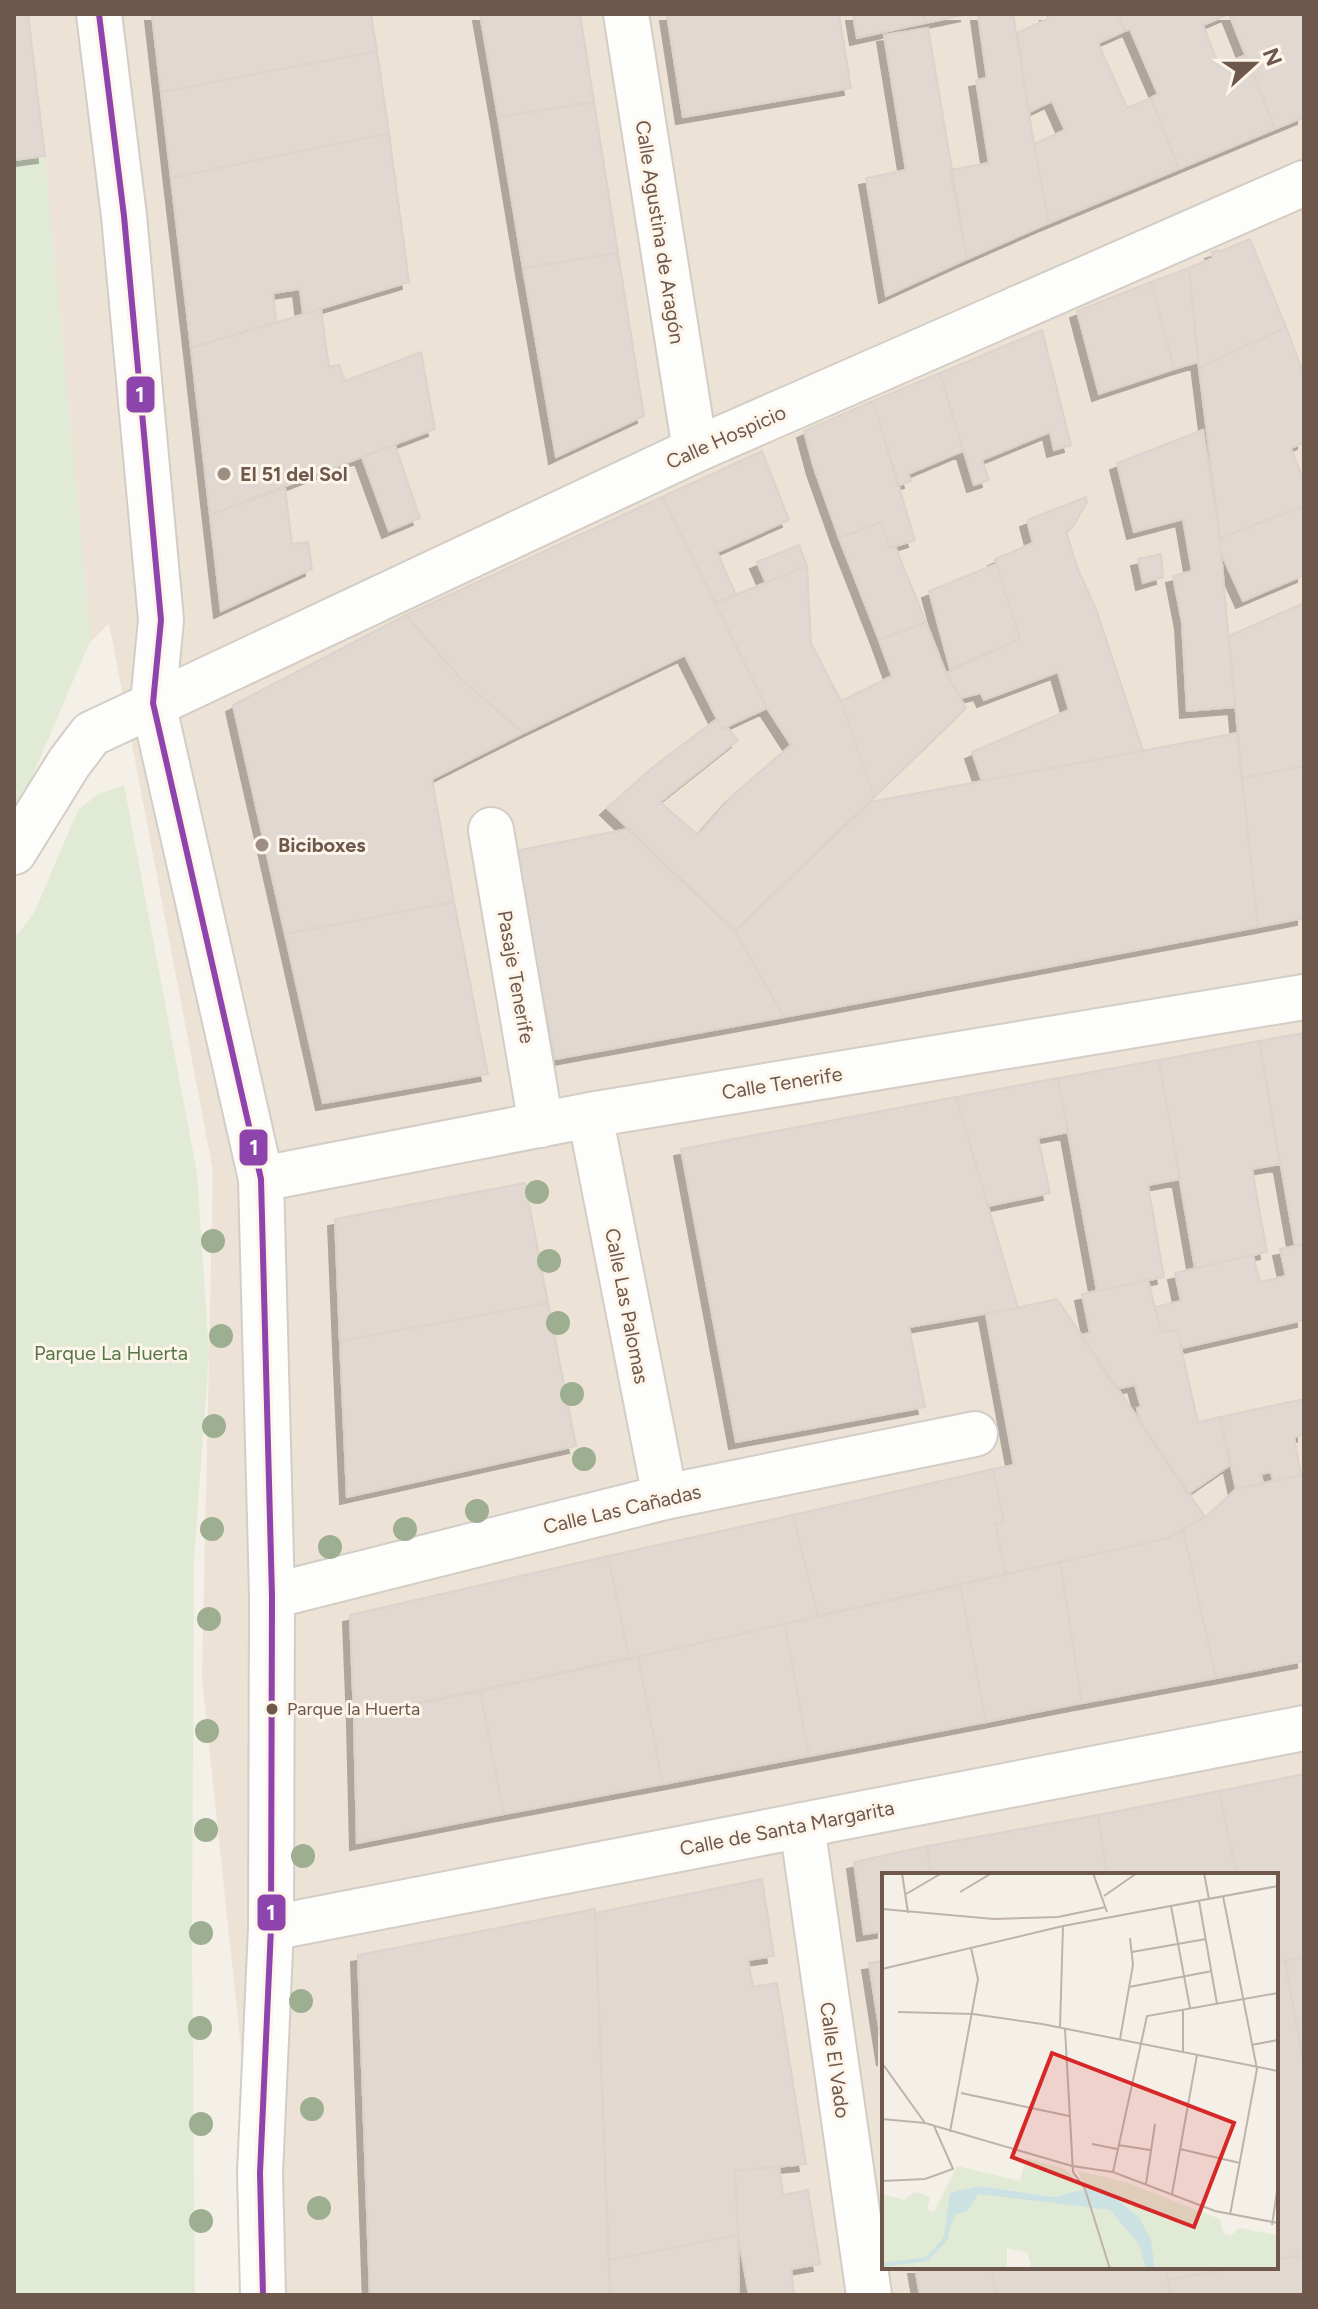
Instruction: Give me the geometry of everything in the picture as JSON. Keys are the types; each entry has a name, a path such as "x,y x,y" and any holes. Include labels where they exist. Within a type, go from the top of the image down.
{"street":[{"path":"99,14 124,216 161,620 153,703 261,1179 272,1596 271,1928 260,2173 263,2295"},
{"name":"Calle Agustina de Aragón","path":"626,14 695,450"},
{"name":"Calle Hospicio","path":"14,852 69,763 91,734 695,450 1304,183"},
{"name":"Pasaje Tenerife","path":"491,830 541,1125"},
{"name":"Calle Tenerife","path":"261,1179 590,1115 1304,997"},
{"name":"Calle Las Palomas","path":"590,1115 665,1497"},
{"name":"Calle Las Cañadas","path":"272,1596 665,1497 975,1434"},
{"name":"Calle de Santa Margarita","path":"271,1928 1304,1728"},
{"name":"Calle El Vado","path":"802,1825 869,2295"}],"shaded area":[{"path":"14,14 1304,14 1304,2295 267,2295 202,1679 213,1171 109,623 14,720"}],"green space":[{"path":"45,156 91,639 14,819 14,160"},
{"name":"Parque La Huerta","path":"124,785 197,1173 209,1354 194,1560 192,1937 195,2295 14,2295 14,939 35,911 78,810 97,795"}],"building":[{"path":"14,14 28,14 45,156 14,160"},
{"path":"152,14 371,14 377,51 161,92"},
{"path":"480,14 580,14 594,102 498,117"},
{"path":"667,14 839,14 851,88 683,117"},
{"path":"853,14 923,14 925,23 857,38"},
{"path":"923,14 968,14 925,23"},
{"path":"978,14 1013,14 1049,223 967,259 950,170 989,163 976,80 987,78"},
{"path":"1047,14 1118,14 1125,31 1098,43 1127,108 1151,98 1179,169 1049,223 1034,144 1065,130 1052,101 1029,112 1017,33 1048,19"},
{"path":"1118,14 1229,14 1203,25 1219,66 1246,55 1275,129 1179,169 1151,98 1158,94 1130,29 1125,31"},
{"path":"1229,14 1304,14 1304,117 1275,129"},
{"path":"928,28 967,259 886,296 866,178 906,170 884,35"},
{"path":"377,51 389,133 171,178 161,92"},
{"path":"594,102 618,253 523,268 498,117"},
{"path":"389,133 409,282 303,314 300,289 273,293 276,322 191,348 171,178"},
{"path":"1250,239 1286,327 1199,368 1189,268 1213,258 1212,252"},
{"path":"618,253 644,416 556,457 523,268"},
{"path":"1189,268 1198,362 1174,369 1151,282"},
{"path":"1151,282 1174,369 1099,394 1077,311"},
{"path":"321,309 329,367 339,365 345,381 421,352 435,429 210,515 191,348"},
{"path":"1286,327 1304,375 1304,442 1291,448 1304,482 1304,506 1220,538 1199,368"},
{"path":"1042,330 1071,445 1054,450 1050,432 982,460 989,480 974,485 940,373"},
{"path":"940,373 963,451 908,474 911,481 898,486 873,401"},
{"path":"873,401 915,540 890,548 881,522 839,538 804,431"},
{"path":"1203,430 1219,531 1235,707 1187,711 1182,622 1173,576 1192,571 1183,519 1134,532 1117,463"},
{"path":"395,445 420,518 389,531 362,457"},
{"path":"762,451 789,520 717,552 736,595 715,603 662,497"},
{"path":"285,488 292,544 308,542 312,569 221,611 210,515"},
{"path":"662,497 767,708 722,729 685,655 523,733 459,677 406,615"},
{"path":"1086,497 1087,502 1072,528 1066,531 1077,567 1096,609 1143,751 982,781 972,752 1069,710 1058,672 984,700 981,693 960,698 946,673 1020,639 995,559 1033,543 1027,520"},
{"path":"1304,506 1304,575 1243,601 1221,553 1220,538"},
{"path":"881,522 890,548 895,546 926,622 879,640 839,538"},
{"path":"799,545 807,566 766,583 757,562"},
{"path":"1161,554 1163,577 1143,583 1138,559"},
{"path":"996,564 1020,639 950,669 929,591"},
{"path":"807,566 811,643 841,701 874,797 735,931 607,808 653,767 717,719 722,729 727,727 738,740 660,802 698,835 732,796 791,745 767,708 715,603"},
{"path":"1304,603 1304,766 1242,778 1229,636"},
{"path":"406,615 459,677 523,733 432,779 454,902 285,934 233,705"},
{"path":"926,622 946,673 966,708 874,797 841,701 892,676 879,640"},
{"path":"1237,733 1258,927 784,1017 735,931 870,802"},
{"path":"1304,766 1304,918 1258,927 1242,778"},
{"path":"627,829 735,931 784,1017 555,1059 515,851"},
{"path":"454,902 488,1074 323,1103 285,934"},
{"path":"1304,1033 1304,1244 1295,1246 1259,1041"},
{"path":"1259,1041 1280,1164 1252,1169 1267,1252 1195,1268 1159,1060"},
{"path":"1159,1060 1180,1179 1148,1185 1164,1277 1097,1291 1058,1078"},
{"path":"1058,1078 1068,1132 1038,1138 1050,1193 988,1206 956,1097"},
{"path":"956,1097 1018,1308 909,1327 925,1407 736,1442 681,1149"},
{"path":"525,1183 548,1303 340,1341 335,1219"},
{"path":"1304,1244 1304,1320 1182,1348 1177,1330 1161,1332 1155,1307 1181,1301 1175,1273 1253,1255 1260,1282 1286,1276 1280,1249"},
{"path":"1148,1280 1161,1332 1177,1330 1198,1422 1220,1417 1230,1465 1188,1494 1140,1422 1137,1408 1141,1407 1135,1385 1116,1389 1081,1335 1090,1333 1082,1294"},
{"path":"1057,1299 1205,1517 1168,1538 1006,1574 995,1524 1004,1522 993,1469 1014,1465 986,1314"},
{"path":"548,1303 576,1446 347,1497 340,1341"},
{"path":"1304,1399 1304,1435 1294,1437 1301,1475 1273,1481 1271,1472 1261,1474 1263,1484 1236,1489 1220,1417"},
{"path":"993,1469 1004,1522 995,1524 1006,1574 818,1616 793,1515"},
{"path":"1304,1474 1304,1661 1216,1678 1183,1529 1209,1514 1236,1489"},
{"path":"793,1515 818,1616 629,1659 608,1556"},
{"path":"1183,1529 1216,1678 1082,1703 1060,1562 1168,1538"},
{"path":"608,1556 629,1658 354,1717 350,1615"},
{"path":"1060,1562 1082,1703 986,1722 960,1585"},
{"path":"960,1585 986,1722 809,1756 785,1624"},
{"path":"785,1624 809,1756 663,1784 638,1657"},
{"path":"638,1657 663,1784 504,1814 480,1691"},
{"path":"480,1691 504,1814 357,1843 354,1717"},
{"path":"1304,1774 1304,1957 1278,1963 1278,1873 1237,1873 1219,1791"},
{"path":"1219,1791 1237,1873 1107,1873 1098,1815"},
{"path":"1098,1815 1107,1873 931,1873 927,1846"},
{"path":"927,1846 931,1873 882,1873 882,1931 864,1934 854,1862"},
{"path":"762,1879 774,1956 748,1960 753,1987 777,1983 806,2164 735,2171 738,2235 609,2260 595,1913"},
{"path":"595,1909 610,2295 370,2295 358,1955"},
{"path":"1304,1957 1304,2067 1285,1961"},
{"path":"882,1961 882,2046 869,1963"},
{"path":"1285,1961 1304,2067 1304,2255 1278,2260 1278,1963"},
{"path":"779,2166 783,2195 808,2190 820,2264 791,2269 794,2295 749,2295 738,2235 735,2171"},
{"path":"738,2235 739,2295 610,2295 609,2260"},
{"path":"1304,2255 1304,2295 1171,2295 1168,2280 1227,2269 1278,2269 1278,2260"},
{"path":"915,2269 991,2269 996,2295 920,2295"},
{"path":"991,2269 1166,2269 1171,2295 996,2295"},
{"path":"1166,2269 1227,2269 1168,2280"}],"transit line":[{"name":"1","path":"99,14 124,216 161,620 153,703 261,1179 272,1596 271,1928 260,2173 263,2295"}],"place":[{"name":"El 51 del Sol","path":"224,474"},
{"name":"Biciboxes","path":"262,845"},
{"name":"Parque la Huerta","path":"272,1709"}]}
